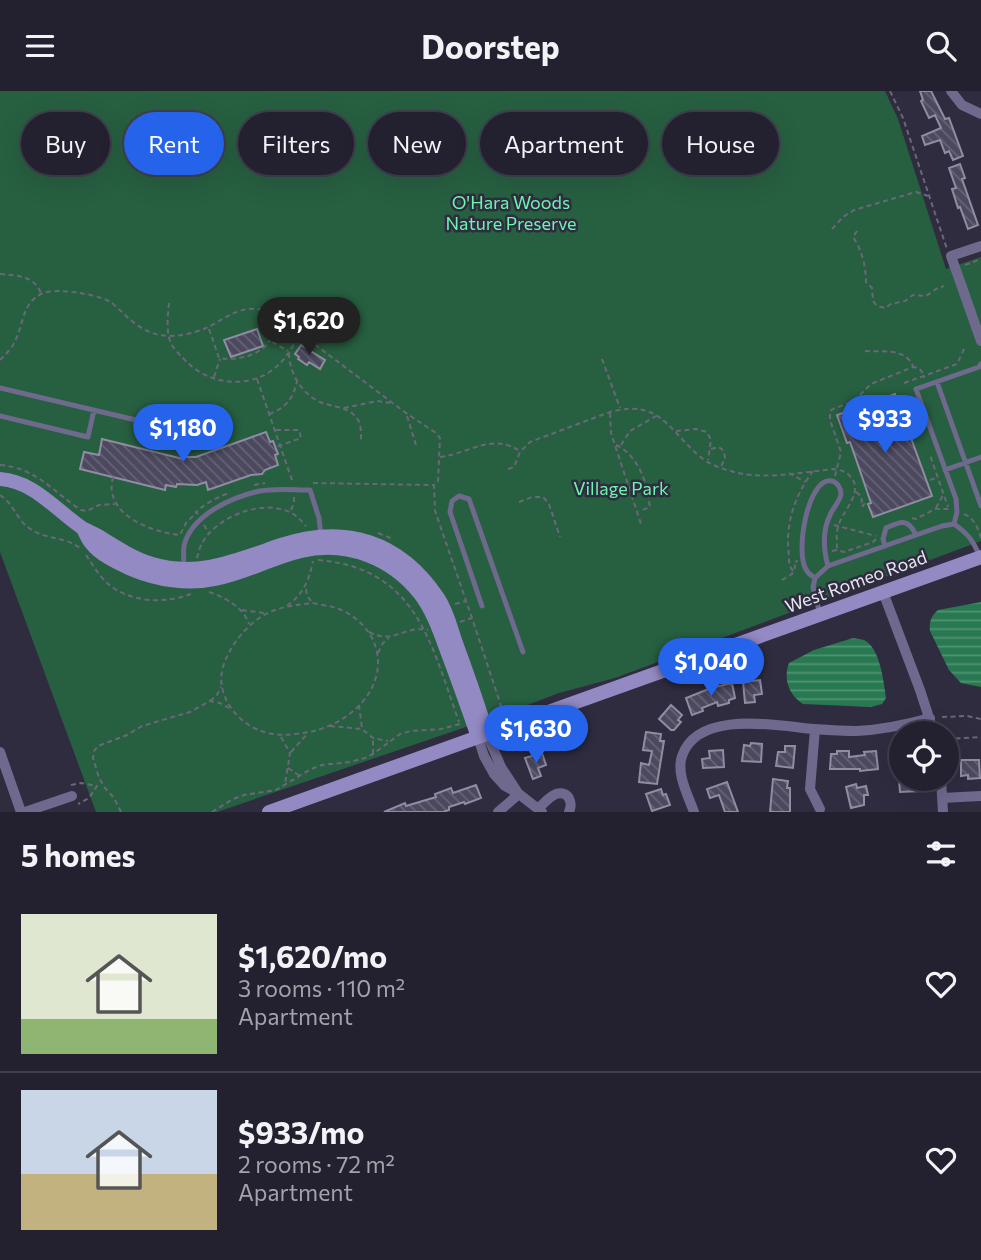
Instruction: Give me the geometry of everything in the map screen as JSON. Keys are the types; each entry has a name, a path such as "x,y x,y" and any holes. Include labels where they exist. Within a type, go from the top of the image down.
{"main road":[{"path":"0,479 29,486 83,529 121,551 151,564 188,574 294,541 342,536 371,542 398,557 422,576 440,601 438,628 482,735"},
{"name":"West Romeo Road","path":"269,812 980,558"},
{"path":"438,628 482,717 482,735"}],"street":[{"path":"951,91 962,106 981,114"},
{"path":"981,246 951,256 981,341"},
{"path":"883,592 931,721"},
{"path":"694,812 680,770 681,758 697,736 716,728 764,723 855,731 886,729 930,718"},
{"path":"815,729 810,789 820,809"},
{"path":"482,735 484,756 494,774 505,786 540,810 553,795 560,793 570,799 572,806 569,812"},
{"path":"0,752 23,812 74,795"},
{"path":"942,791 943,812"},
{"path":"498,812 519,794"},
{"path":"942,798 981,796"}],"lane":[{"path":"954,524 956,499 916,389 980,367"},
{"path":"937,382 981,506"},
{"path":"0,388 174,429"},
{"path":"0,416 88,437 94,410"},
{"path":"946,470 981,457"},
{"path":"815,578 807,571 801,554 803,528 820,485 831,481 836,483 841,493 825,528 824,544 828,566"},
{"path":"188,574 184,547 191,529 201,518 221,505 261,491 294,490 309,486 319,518 314,540"},
{"path":"482,606 450,512 452,501 459,496 469,499 523,652"},
{"path":"885,546 883,539 886,529 895,524 910,524 916,535"},
{"path":"821,614 813,587 815,578 828,566 916,535 954,524 973,540 980,558"}],"path":[{"path":"890,91 903,118 928,197 951,256"},
{"path":"832,229 854,210 916,192 928,197"},
{"path":"857,231 853,237 866,271 866,282 872,288 873,301 877,306 885,308 901,303 913,295 926,296 944,286"},
{"path":"960,266 981,259"},
{"path":"0,274 29,279 37,283 41,294"},
{"path":"0,360 17,338 23,314 29,303 41,294 54,291 109,301 132,322 161,335 190,333 208,327 228,314 243,309 259,309 277,316 436,433 440,438 438,481 434,485 435,511 502,709 482,717"},
{"path":"169,303 169,335 173,347 187,363 214,379 240,382 256,378 278,366 300,333"},
{"path":"220,358 235,360 261,351 274,334 268,328 271,313"},
{"path":"208,327 220,358 214,379"},
{"path":"271,341 289,352"},
{"path":"904,383 957,365 965,347"},
{"path":"865,351 900,353 908,358 913,367"},
{"path":"289,352 291,368 308,394 318,401 350,411 357,417 361,443"},
{"path":"603,359 620,409"},
{"path":"838,470 841,452 830,420 830,411 854,401 871,384 913,367 918,368 927,385"},
{"path":"256,378 278,447 293,482 294,503 290,512"},
{"path":"269,414 282,408 291,399 297,380"},
{"path":"343,408 377,401 393,403"},
{"path":"508,469 514,467 520,451 530,442 620,409 644,409 657,416 708,462 740,474 838,470 848,474 854,481 855,492 838,526 837,550"},
{"path":"611,412 611,433 641,524"},
{"path":"406,413 416,445"},
{"path":"620,447 631,431 657,416"},
{"path":"675,431 696,429 707,432 710,440 708,462"},
{"path":"274,430 299,430 301,438 278,447"},
{"path":"439,457 495,442 520,451"},
{"path":"615,445 634,460 642,474 649,496 649,507 637,512"},
{"path":"710,450 716,446 724,451 725,459 720,467"},
{"path":"940,454 931,458 932,469 937,478 943,494 948,508 935,509 943,494"},
{"path":"0,465 39,477 81,510 87,511 99,505 115,503"},
{"path":"782,580 793,571 789,562 788,527 793,507 813,471"},
{"path":"788,473 805,482"},
{"path":"113,477 111,492 115,503 140,523 164,533 180,535 186,523 197,512"},
{"path":"930,480 937,478"},
{"path":"293,482 301,483"},
{"path":"309,486 434,485"},
{"path":"855,492 861,496 862,501"},
{"path":"519,502 543,497 549,505 560,537"},
{"path":"188,574 202,543 224,522 259,508 290,512 314,540 341,563 380,579 415,612 438,628 460,724 400,734 373,754 350,762 322,765 276,790 244,795 212,812"},
{"path":"976,513 971,518 981,538"},
{"path":"838,526 877,536"},
{"path":"313,603 305,588 314,540"},
{"path":"287,606 305,588"},
{"path":"121,812 99,778 93,758 94,751 99,746 142,726 169,720 210,701 221,686 223,668 230,650 245,630 266,614 287,606 313,603 338,609 360,621 376,646 379,664 374,683 364,700 337,722 308,733 281,736 262,733 230,708 220,702 210,701"},
{"path":"241,609 266,614"},
{"path":"377,654 389,638 416,628 438,628 472,618"},
{"path":"369,632 378,637 389,638"},
{"path":"221,686 230,708"},
{"path":"359,704 362,729"},
{"path":"942,717 976,716 981,719"},
{"path":"329,726 362,729 373,738 390,741"},
{"path":"284,786 290,753 308,733"},
{"path":"281,736 290,753"},
{"path":"959,738 981,737"},
{"path":"373,738 373,754"},
{"path":"287,768 300,776"},
{"path":"99,778 97,786 89,798 74,795 81,783 97,786 105,788"}],"green space":[{"path":"0,91 885,91 898,119 946,269 981,257 981,541 615,678 559,693 217,812 96,812 0,552"}],"shaded area":[{"path":"981,602 981,687 961,683 949,670 930,631 930,622 938,610"},
{"path":"853,638 864,640 874,650 886,698 882,704 871,707 803,704 798,700 787,681 789,663 814,650"}],"building":[{"path":"920,91 931,91 945,119 949,118 963,156 953,160 949,151 945,153 940,140 925,145 922,136 941,128 935,115 929,118 921,101"},
{"path":"960,164 965,178 962,179 978,225 968,229 952,189 956,188 949,168"},
{"path":"257,329 263,346 231,357 224,340"},
{"path":"301,345 325,360 320,369 298,359 295,354"},
{"path":"895,394 932,496 873,517 868,504 871,503 850,442 847,443 837,415"},
{"path":"266,432 278,454 275,455 278,465 262,474 251,475 208,490 206,482 197,485 177,484 176,487 166,485 165,490 80,469 84,452 99,455 102,439 183,459 196,457"},
{"path":"760,680 762,694 754,695 755,702 745,703 743,682"},
{"path":"732,683 735,698 729,700 729,703 718,706 717,702 692,715 686,698"},
{"path":"671,705 682,715 678,720 681,722 674,730 659,719"},
{"path":"646,732 661,734 660,741 664,741 657,784 639,782 641,763 649,765 652,751 643,750"},
{"path":"751,743 762,744 761,762 742,761 744,745 750,746"},
{"path":"785,746 795,746 793,768 776,766 778,752 785,752"},
{"path":"723,750 724,767 703,768 702,759 710,758 709,751"},
{"path":"837,751 849,751 849,757 876,751 878,769 830,769 831,754 837,754"},
{"path":"542,753 546,765 538,768 541,776 533,779 525,758"},
{"path":"961,760 979,760 980,778 968,779 968,775 961,776"},
{"path":"773,779 788,781 790,812 770,812"},
{"path":"727,782 738,812 725,812 719,795 710,798 707,789"},
{"path":"856,784 857,788 866,786 868,795 864,795 864,805 851,808 846,787"},
{"path":"476,785 481,798 449,807 449,810 443,812 384,812 405,803 406,806 436,797 435,794 451,788 453,793"},
{"path":"661,789 670,805 652,811 646,794"}],"park label":[{"name":"O'Hara Woods Nature Preserve","path":"511,214"},
{"name":"Village Park","path":"621,489"}]}
